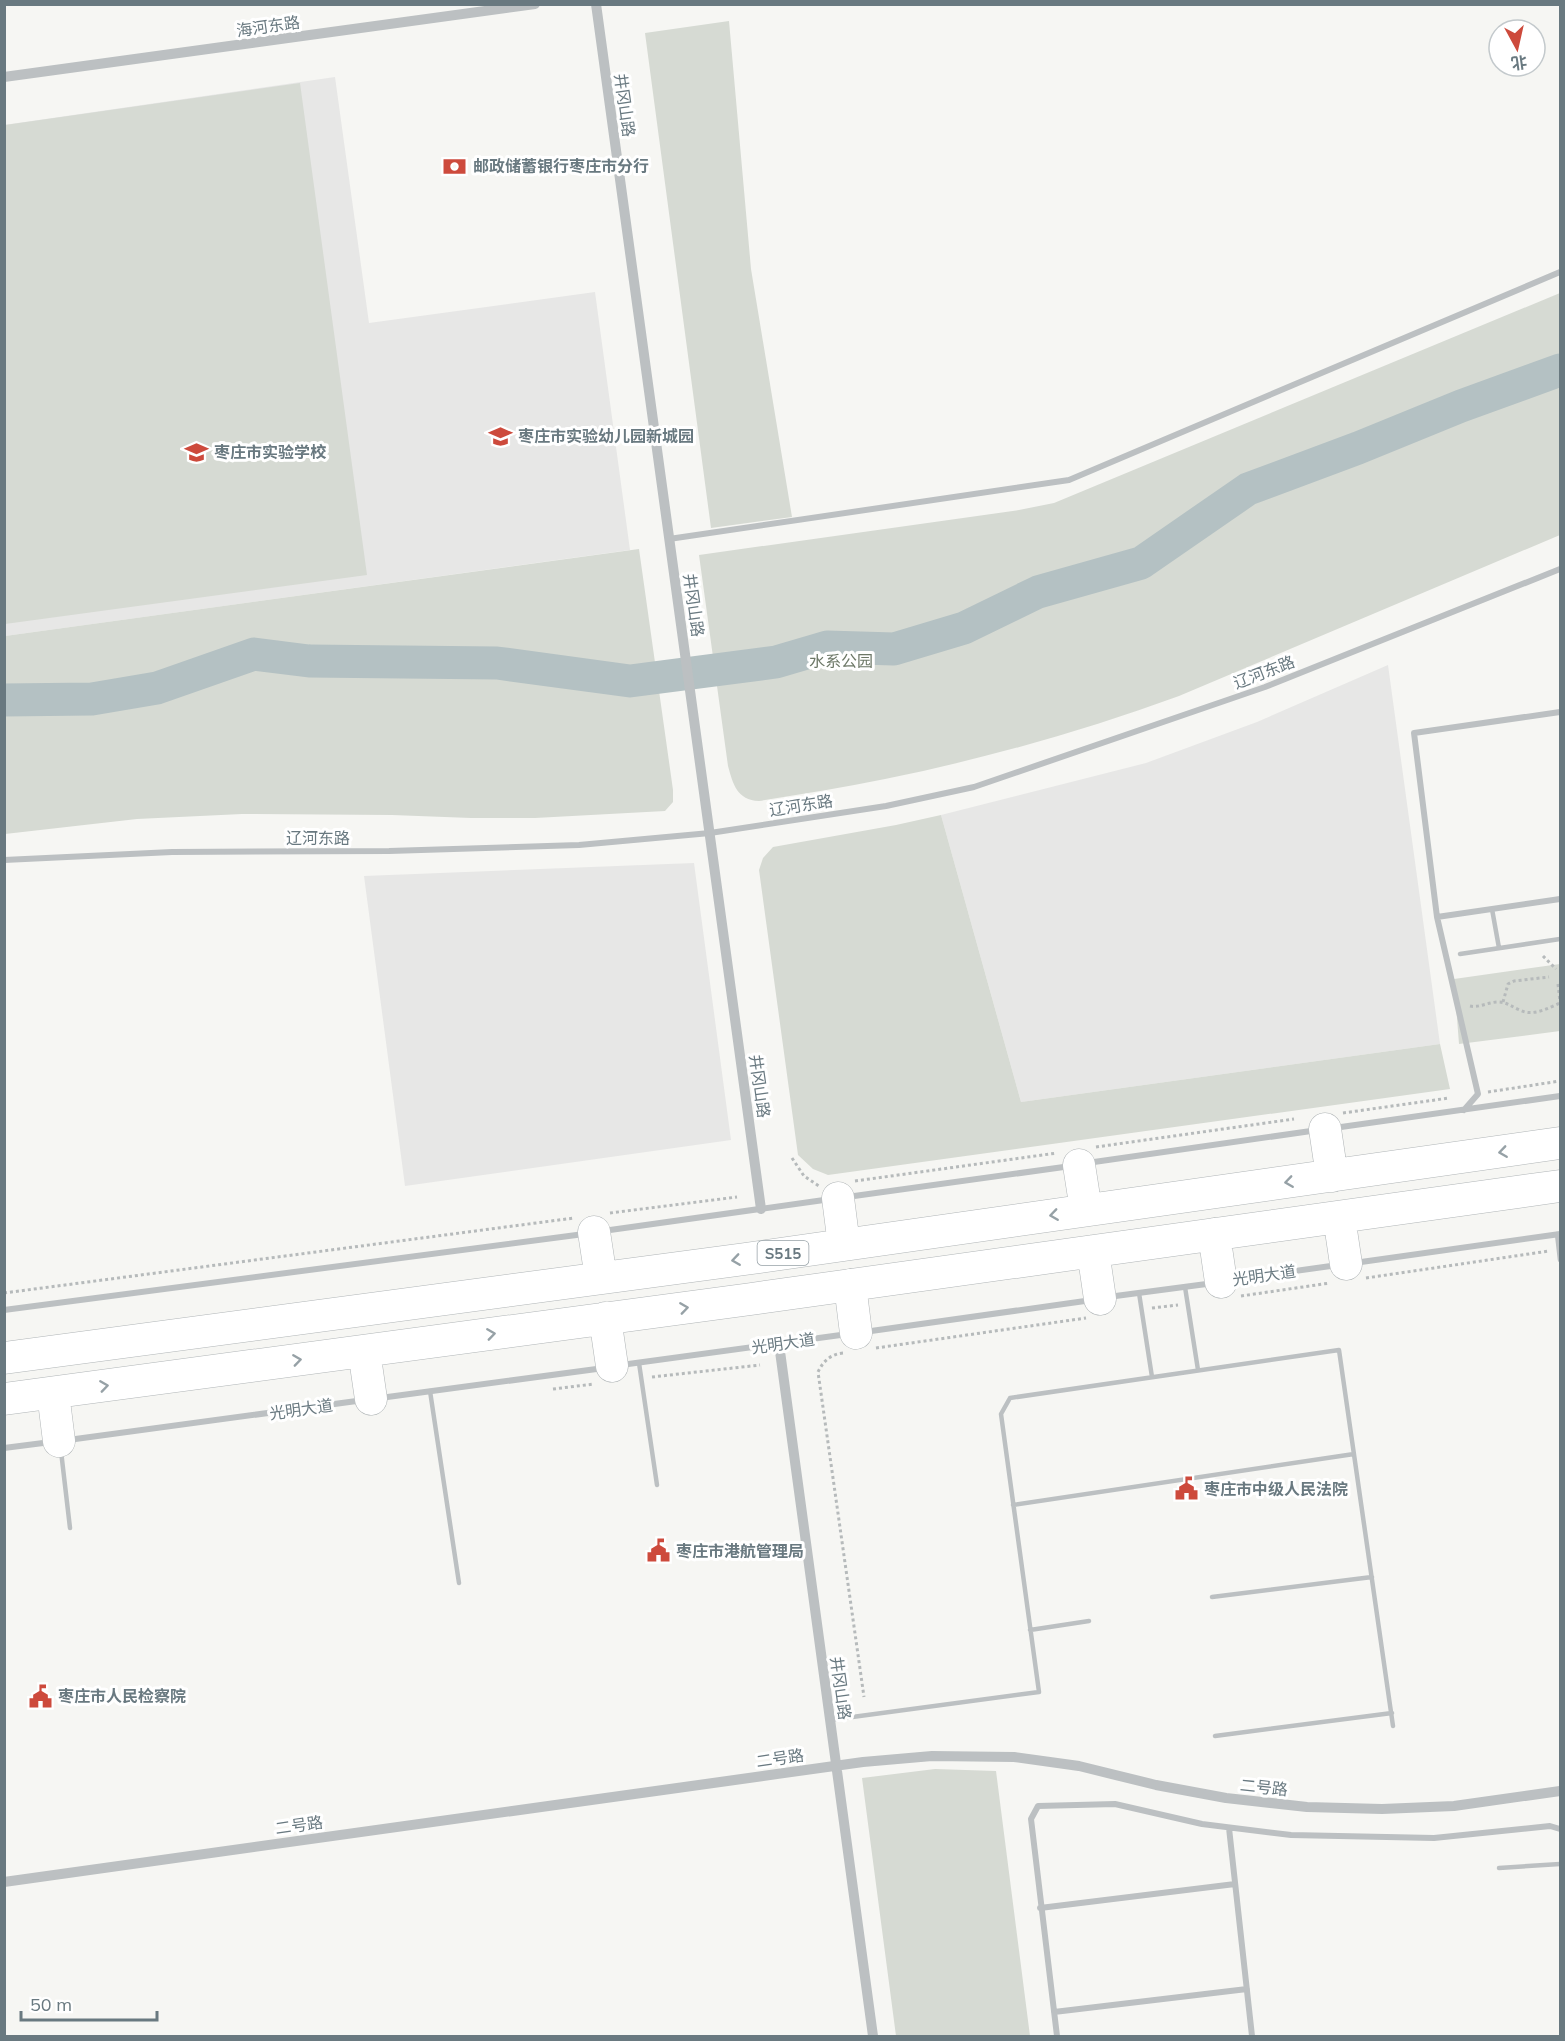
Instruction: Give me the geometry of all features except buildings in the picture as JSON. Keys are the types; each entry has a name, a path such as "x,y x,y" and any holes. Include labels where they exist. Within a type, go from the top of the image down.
{"main road":[{"path":"1321,1120 1332,1176"},
{"name":"S515","path":"4,1358 844,1245 1560,1143"},
{"path":"1078,1155 1086,1210"},
{"path":"4,1399 1560,1186"},
{"path":"837,1188 844,1245"},
{"path":"1339,1217 1346,1264"},
{"path":"595,1221 600,1278"},
{"path":"1214,1234 1221,1282"},
{"path":"1093,1251 1100,1299"},
{"path":"850,1285 856,1333"},
{"path":"605,1318 626,1365"},
{"path":"364,1351 370,1399"},
{"path":"53,1393 59,1441"}],"street":[{"name":"海河东路","path":"4,77 536,4"},
{"name":"井冈山路","path":"596,4 761,1209"},
{"path":"669,538 1069,480 1560,272"},
{"name":"辽河东路","path":"4,860 172,852 389,851 579,845 710,832 886,806 974,787 1265,687 1560,569"},
{"path":"1464,1110 1478,1094 1437,917 1414,733 1560,712"},
{"path":"1437,917 1560,899"},
{"path":"4,1310 595,1221 761,1209 837,1188 1321,1120 1464,1110 1560,1096"},
{"name":"光明大道","path":"4,1448 779,1344 1559,1234"},
{"name":"井冈山路","path":"779,1344 873,2037"},
{"name":"二号路","path":"4,1882 837,1766 932,1756 1014,1757 1079,1766 1156,1785 1226,1798 1307,1807 1382,1809 1454,1806 1560,1791"},
{"path":"1057,2037 1031,1819 1038,1806 1115,1804 1202,1824 1291,1835 1434,1838 1550,1826 1560,1829"},
{"path":"1229,1828 1252,2037"},
{"path":"1040,1908 1236,1884"},
{"path":"1054,2012 1247,1989"}],"lane":[{"path":"1492,909 1499,948"},
{"path":"1460,954 1560,939"},
{"path":"1559,1234 1560,1260"},
{"path":"1185,1287 1198,1370"},
{"path":"1139,1293 1152,1377"},
{"path":"830,1720 1039,1692 1001,1414 1010,1398 1339,1350 1393,1726"},
{"path":"626,1365 657,1485"},
{"path":"430,1391 459,1583"},
{"path":"59,1441 70,1528"},
{"path":"1013,1505 1354,1454"},
{"path":"1212,1598 1372,1577"},
{"path":"1030,1630 1089,1621"},
{"path":"1215,1736 1392,1713"},
{"path":"1499,1868 1560,1864"}],"path":[{"path":"1543,956 1556,969"},
{"path":"1503,1003 1508,984 1514,981 1549,977"},
{"path":"1464,1000 1472,1007 1503,1003 1528,1013 1560,1003 1558,984"},
{"path":"792,1158 804,1176 837,1188 1321,1120 1560,1081"},
{"path":"4,1293 595,1221 736,1197"},
{"path":"833,1354 818,1372 864,1697"}],"shaded area":[{"name":"枣庄市实验学校","path":"335,77 369,323 595,292 630,550 5,636 4,125"},
{"path":"1388,665 1440,1044 1021,1102 941,815 1146,763 1257,722"},
{"path":"694,863 731,1140 405,1186 364,876"}],"green space":[{"path":"729,21 751,269 792,517 711,528 645,33"},
{"name":"枣庄市实验学校","path":"300,83 367,575 5,624 5,125"},
{"name":"水系公园","path":"1560,293 1560,535 1179,696 1070,732 959,763 838,788 759,801 746,798 737,790 728,766 699,555 1019,510 1054,503"},
{"path":"639,549 673,790 673,802 665,811 535,818 242,814 137,819 5,834 5,636"},
{"path":"941,815 1021,1102 1440,1044 1450,1089 828,1175 813,1169 798,1155 759,870 763,858 773,847"},
{"path":"1560,964 1560,1031 1459,1044 1454,979"},
{"path":"935,1769 996,1771 1030,2036 896,2036 862,1778"}],"waterway":[{"path":"4,700 92,699 157,688 254,654 309,661 497,663 630,681 776,662 827,647 894,649 964,628 1038,592 1141,563 1248,489 1560,370"}],"place":[{"name":"邮政储蓄银行枣庄市分行","path":"455,166"},
{"name":"枣庄市实验幼儿园新城园","path":"500,436"},
{"name":"枣庄市实验学校","path":"196,452"},
{"name":"枣庄市中级人民法院","path":"1186,1489"},
{"name":"枣庄市港航管理局","path":"658,1551"},
{"name":"枣庄市人民检察院","path":"40,1696"}]}
